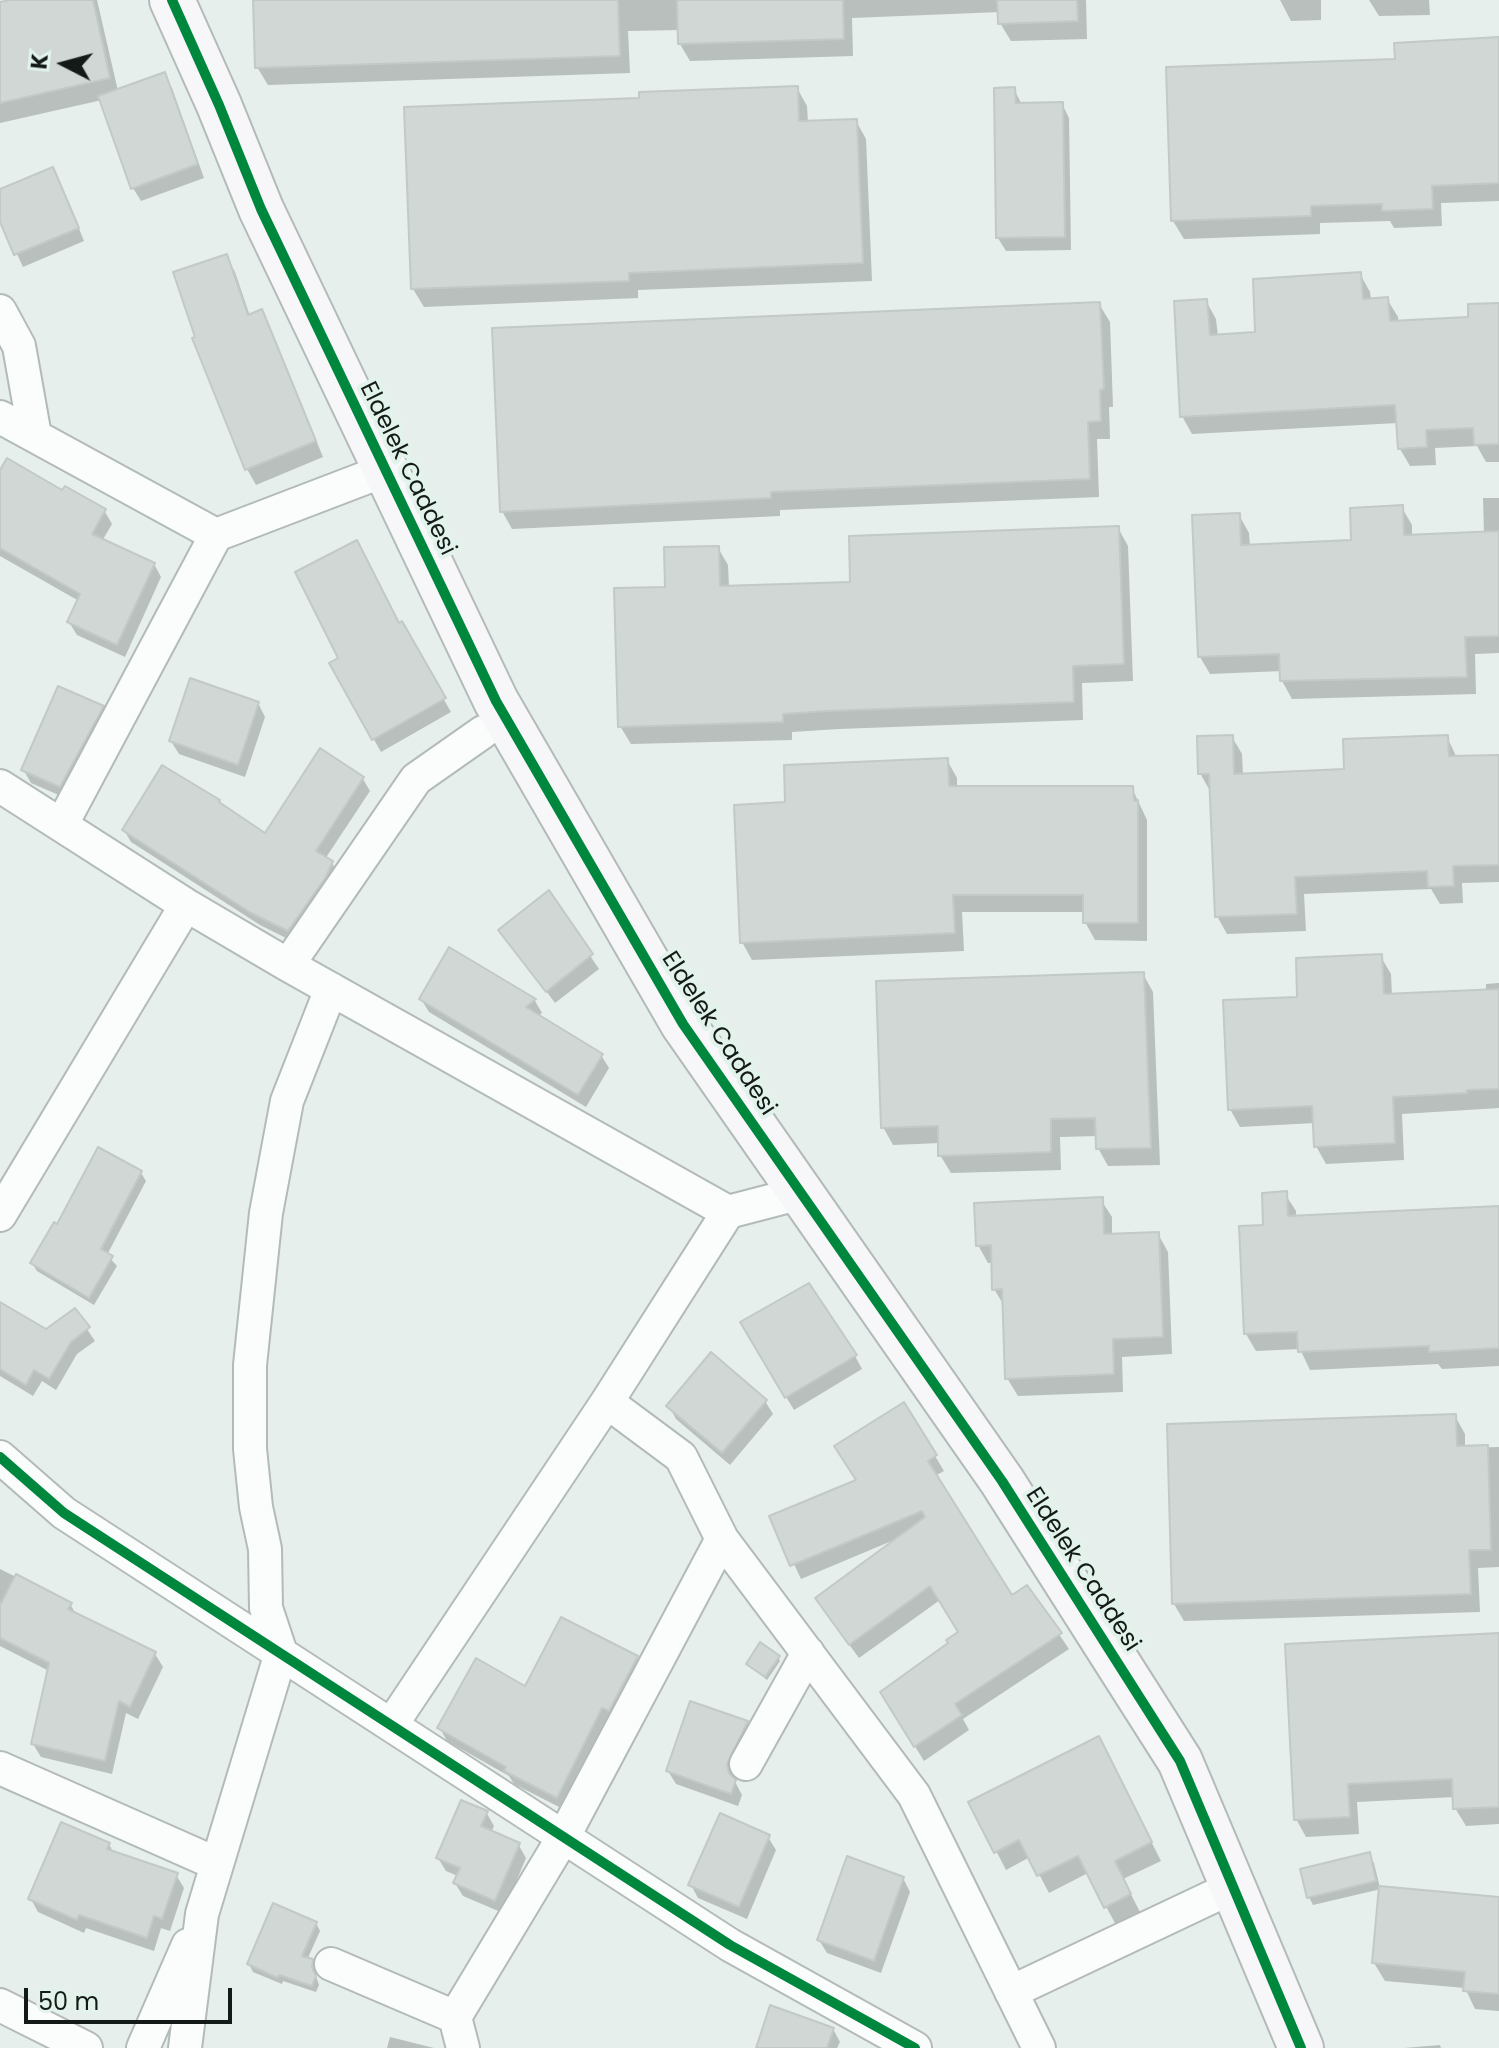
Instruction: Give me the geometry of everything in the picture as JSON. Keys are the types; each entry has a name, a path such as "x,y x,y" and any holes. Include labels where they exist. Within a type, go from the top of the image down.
{"street":[{"name":"Eldelek Caddesi","path":"172,0 261,209 496,701 683,1024 1002,1481 1180,1761 1301,2048"},
{"path":"0,311 19,346 35,436"},
{"path":"0,417 216,535"},
{"path":"62,824 216,535 386,470"},
{"path":"288,965 416,779 483,732"},
{"path":"0,786 186,905 288,965 728,1212"},
{"path":"0,1215 186,905"},
{"path":"143,2048 202,1914 281,1653 266,1608 265,1549 256,1507 250,1449 250,1365 266,1213 287,1101 331,989"},
{"path":"392,1724 607,1402 728,1212 801,1193"},
{"path":"607,1402 681,1457 722,1539 914,1795 1039,2048"},
{"path":"0,1457 64,1513 730,1945 915,2048"},
{"path":"463,2048 455,2017 564,1836 722,1539"},
{"path":"746,1764 808,1653"},
{"path":"0,1768 217,1864"},
{"path":"1011,1992 1233,1887"},
{"path":"185,2048 202,1914"},
{"path":"331,1964 455,2017"},
{"path":"0,2005 86,2048"}],"building":[{"path":"93,0 110,78 0,103 0,2"},
{"path":"253,0 618,0 620,56 255,68"},
{"path":"677,0 843,0 844,39 678,44"},
{"path":"997,0 1077,0 1078,21 998,24"},
{"path":"1499,37 1499,183 1432,186 1433,209 1382,211 1382,204 1311,206 1311,216 1171,221 1166,67 1395,59 1394,43"},
{"path":"165,72 198,164 131,189 98,96"},
{"path":"798,86 799,121 857,119 863,263 629,273 629,281 411,289 404,107 639,98 639,92"},
{"path":"1015,87 1016,103 1063,102 1065,237 996,238 994,88"},
{"path":"53,167 79,228 14,255 0,222 0,189"},
{"path":"227,254 248,315 262,309 316,441 245,470 192,338 195,337 173,272"},
{"path":"1361,272 1363,299 1388,297 1390,321 1468,317 1468,304 1499,303 1499,444 1474,445 1473,428 1426,430 1427,447 1398,449 1395,405 1180,417 1174,301 1207,299 1210,335 1255,332 1253,279"},
{"path":"1100,302 1104,389 1100,390 1101,421 1088,422 1090,479 771,492 771,498 500,512 492,328"},
{"path":"7,458 62,490 65,486 106,509 92,534 155,563 117,645 67,622 80,594 0,548 0,470"},
{"path":"1403,505 1404,535 1499,531 1499,636 1465,637 1467,677 1280,681 1279,654 1198,657 1192,515 1240,513 1241,545 1351,540 1350,508"},
{"path":"1119,526 1124,664 1073,666 1074,702 828,711 783,714 783,722 618,727 614,588 665,587 664,547 719,546 720,586 850,582 849,536"},
{"path":"357,540 399,623 402,621 446,698 372,740 329,663 338,658 295,572"},
{"path":"190,678 259,702 238,765 169,741"},
{"path":"58,686 104,706 60,787 21,770"},
{"path":"1233,735 1234,774 1344,769 1343,739 1448,735 1449,756 1499,755 1499,865 1453,866 1454,886 1428,887 1427,871 1295,877 1297,914 1215,917 1209,774 1198,774 1197,736"},
{"path":"320,748 364,777 316,851 333,861 326,877 288,931 251,913 122,830 162,765 220,800 265,833"},
{"path":"948,758 949,786 1133,786 1134,801 1138,800 1138,923 1083,923 1083,895 953,895 955,933 740,943 734,805 785,802 784,765"},
{"path":"549,890 593,954 546,992 498,930"},
{"path":"449,947 536,999 526,1007 603,1054 578,1095 419,999"},
{"path":"1382,954 1384,994 1499,989 1499,1089 1393,1097 1395,1143 1314,1147 1312,1106 1228,1110 1223,1000 1297,997 1296,958"},
{"path":"1144,972 1151,1148 1096,1149 1095,1118 1051,1119 1051,1152 938,1156 938,1126 881,1128 876,981"},
{"path":"98,1147 142,1171 101,1249 113,1256 89,1298 30,1263 54,1222 57,1224"},
{"path":"1287,1191 1288,1216 1499,1206 1499,1348 1429,1352 1429,1346 1298,1352 1297,1332 1244,1334 1239,1226 1263,1225 1262,1193"},
{"path":"1103,1197 1104,1234 1159,1232 1163,1337 1113,1339 1114,1374 1005,1379 1002,1289 992,1290 991,1245 976,1246 974,1203"},
{"path":"809,1283 857,1355 785,1398 740,1322"},
{"path":"0,1302 46,1329 75,1308 90,1327 71,1342 49,1379 34,1370 26,1385 0,1369"},
{"path":"711,1352 767,1400 722,1453 666,1406"},
{"path":"904,1402 937,1455 928,1461 1012,1595 1027,1585 1062,1633 955,1704 962,1715 914,1747 880,1692 948,1643 946,1640 958,1632 930,1586 849,1645 815,1598 925,1517 922,1511 790,1566 769,1516 856,1480 834,1446"},
{"path":"1456,1414 1457,1446 1488,1445 1491,1550 1469,1550 1471,1594 1172,1604 1167,1424"},
{"path":"16,1574 72,1603 68,1609 156,1652 130,1707 119,1701 105,1761 31,1744 49,1663 0,1638 0,1605"},
{"path":"561,1617 638,1656 609,1711 602,1708 557,1798 504,1771 506,1767 437,1728 476,1658 525,1686"},
{"path":"1499,1633 1499,1807 1453,1809 1452,1779 1348,1784 1350,1817 1294,1820 1285,1644"},
{"path":"760,1642 780,1656 765,1677 746,1664"},
{"path":"690,1701 748,1721 727,1764 729,1773 736,1780 731,1794 666,1771"},
{"path":"1099,1736 1152,1842 1115,1861 1131,1894 1104,1908 1078,1856 1037,1876 1019,1840 994,1853 968,1802"},
{"path":"461,1800 488,1811 481,1826 520,1843 495,1901 453,1883 460,1868 436,1858"},
{"path":"720,1813 770,1835 739,1907 688,1885"},
{"path":"61,1822 110,1843 107,1849 178,1873 162,1919 154,1916 147,1938 79,1915 77,1920 28,1899"},
{"path":"1370,1852 1376,1881 1307,1898 1300,1869"},
{"path":"847,1856 904,1877 874,1961 817,1940"},
{"path":"1379,1886 1499,1897 1499,1994 1463,1991 1465,1972 1372,1963"},
{"path":"273,1903 317,1922 302,1956 313,1959 316,1976 312,1986 279,1975 278,1978 247,1964"},
{"path":"770,2005 834,2028 827,2048 756,2048"}],"cycle path":[{"path":"172,0 261,209 496,701 683,1024 1002,1481 1180,1761 1301,2048"},
{"path":"0,1457 64,1513 730,1945 915,2048"}]}
